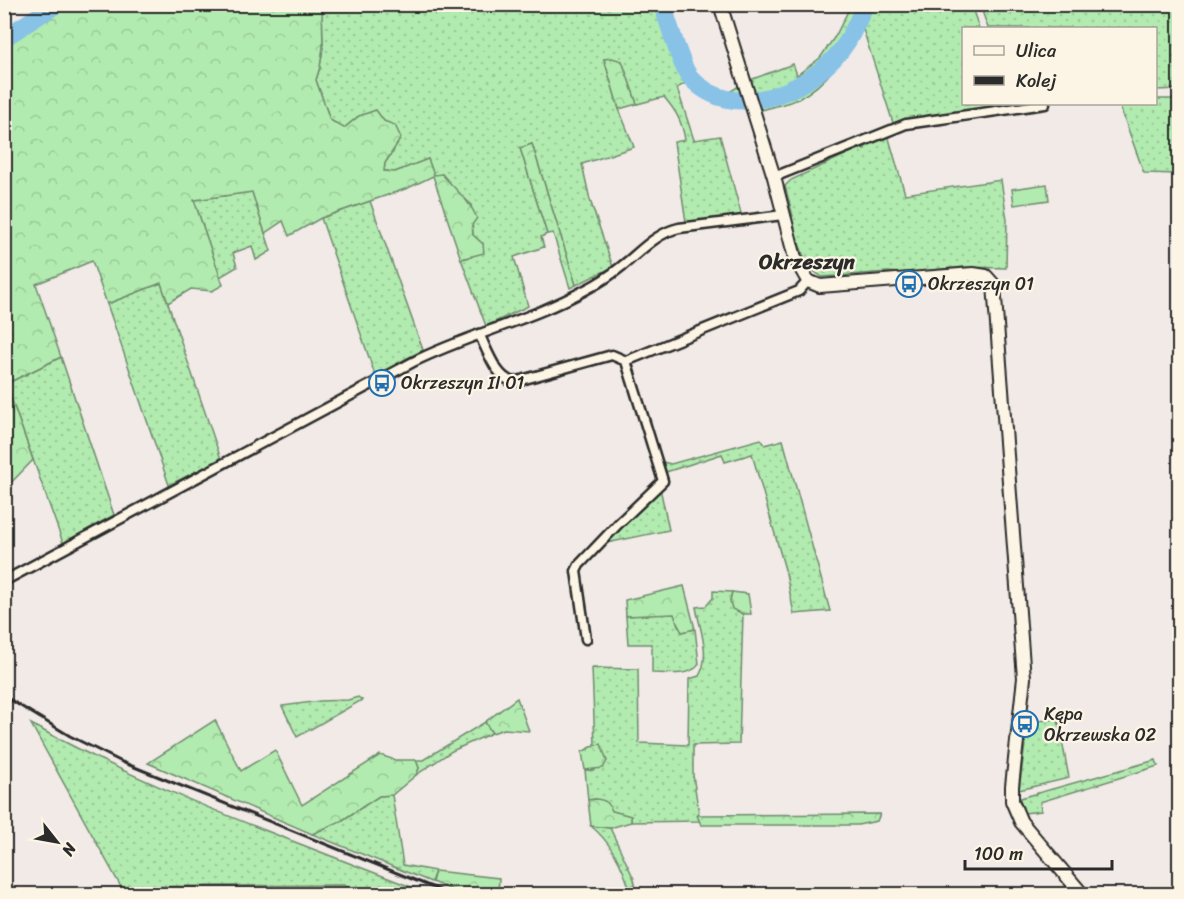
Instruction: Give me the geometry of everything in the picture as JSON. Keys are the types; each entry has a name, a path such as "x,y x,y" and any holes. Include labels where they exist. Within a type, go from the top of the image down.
{"street":[{"path":"720,4 774,177 795,258 808,281 820,286 973,274 986,276 994,285 1024,678 1013,772 1012,801 1024,827 1082,894"},
{"path":"774,177 906,124 1038,105"},
{"path":"4,581 375,381 441,348 549,307 587,289 620,268 664,233 673,229 783,215"},
{"path":"479,334 501,375 511,382 521,381 612,355 626,361 799,291 808,281"},
{"path":"586,639 576,571 618,524 663,481 626,361"}],"green space":[{"path":"62,4 324,5 322,8 323,47 316,80 330,120 344,128 359,116 376,110 384,121 395,125 401,138 385,163 384,171 395,172 428,159 434,175 442,174 474,211 477,218 472,225 473,235 483,244 484,253 461,259 433,176 408,188 321,218 289,236 283,221 265,233 252,192 194,200 223,285 212,291 191,289 168,303 161,283 107,304 92,261 36,284 61,357 6,384 33,460 5,489 5,43"},
{"path":"47,5 62,5 5,43 5,33"},
{"path":"324,5 667,5 697,75 712,87 728,93 739,86 747,109 715,101 701,93 689,81 677,88 694,140 720,136 742,217 686,222 674,142 685,140 678,117 664,97 637,104 622,61 604,59 619,109 634,147 582,164 590,200 613,267 576,285 532,144 520,148 547,234 541,237 544,247 514,257 528,306 486,326 461,259 471,257 483,244 473,235 471,204 454,190 442,174 434,176 428,159 395,172 384,171 385,163 394,150 359,116 344,128 330,120 316,80 323,47 322,8"},
{"path":"851,5 971,5 979,27 962,27 962,105 996,105 893,123 862,26 842,58 819,85 798,99 762,110 750,80 793,64 797,75 820,58 836,35"},
{"path":"980,5 1179,5 1179,89 1157,90 1157,27 988,27"},
{"path":"612,58 622,61 637,104 619,109 604,59"},
{"path":"1157,99 1179,99 1179,174 1144,173 1119,105 1157,105"},
{"path":"888,135 905,194 1001,180 1007,220 1006,268 964,267 822,277 808,267 789,218 793,216 785,186 791,180 860,148 865,149 865,144"},
{"path":"532,144 576,285 570,288 553,233 547,234 520,148"},
{"path":"1047,184 1049,200 1014,205 1012,189"},
{"path":"252,192 271,251 256,260 252,246 233,253 237,267 220,277 194,200"},
{"path":"370,201 423,350 375,375 321,218"},
{"path":"161,283 221,459 169,485 107,304"},
{"path":"61,357 114,515 63,543 6,384"},
{"path":"761,439 765,445 783,440 830,611 794,614 786,573 752,454 725,462 722,454 666,472 663,462 671,464"},
{"path":"660,488 669,530 602,544"},
{"path":"684,586 695,629 682,632 674,614 626,616 625,600"},
{"path":"713,591 732,592 730,601 737,612 743,614 739,744 693,745 693,775 700,821 631,822 631,816 612,811 596,799 588,800 585,770 595,770 601,745 595,745 592,668 638,669 639,743 688,745 689,679 699,676 704,660 704,642 696,607 706,606 713,598"},
{"path":"732,592 748,594 751,614 743,614 732,609 730,601"},
{"path":"675,614 682,632 695,629 699,664 691,671 652,673 652,644 628,644 626,616"},
{"path":"358,697 362,700 297,737 282,706 348,700"},
{"path":"517,698 529,731 504,729 492,733 485,722"},
{"path":"1058,719 1069,778 1019,790 1028,722"},
{"path":"215,720 241,771 275,750 302,805 380,755 395,760 416,760 419,768 416,775 392,795 379,796 341,821 312,834 148,763"},
{"path":"485,722 492,733 452,751 416,775 419,768 416,760 423,760"},
{"path":"31,724 177,794 429,894 359,894 344,885 121,887"},
{"path":"601,744 607,761 603,768 585,770 582,752"},
{"path":"1156,760 1158,766 1040,802 1041,811 1024,813 1020,810 1020,798"},
{"path":"392,795 403,865 435,871 431,882 312,834 341,821 379,796"},
{"path":"596,799 610,805 612,811 631,816 631,822 610,828 591,826 588,800"},
{"path":"880,814 877,821 858,825 701,825 697,815"},
{"path":"591,826 610,828 634,879 637,894 631,894 616,857 605,840"},
{"path":"435,871 499,878 498,894 462,894 432,882"}],"waterway":[{"path":"4,38 57,4"},
{"path":"662,4 679,54 690,77 708,92 729,99 751,100 774,96 796,87 816,74 847,42 865,4"}],"railway":[{"path":"4,696 70,736 122,762 449,894"}],"place":[{"name":"Okrzeszyn 01","path":"909,284"},
{"name":"Okrzeszyn II 01","path":"382,383"},
{"name":"Kępa Okrzewska 02","path":"1025,724"}],"district":[{"name":"Okrzeszyn","path":"807,262"}]}
